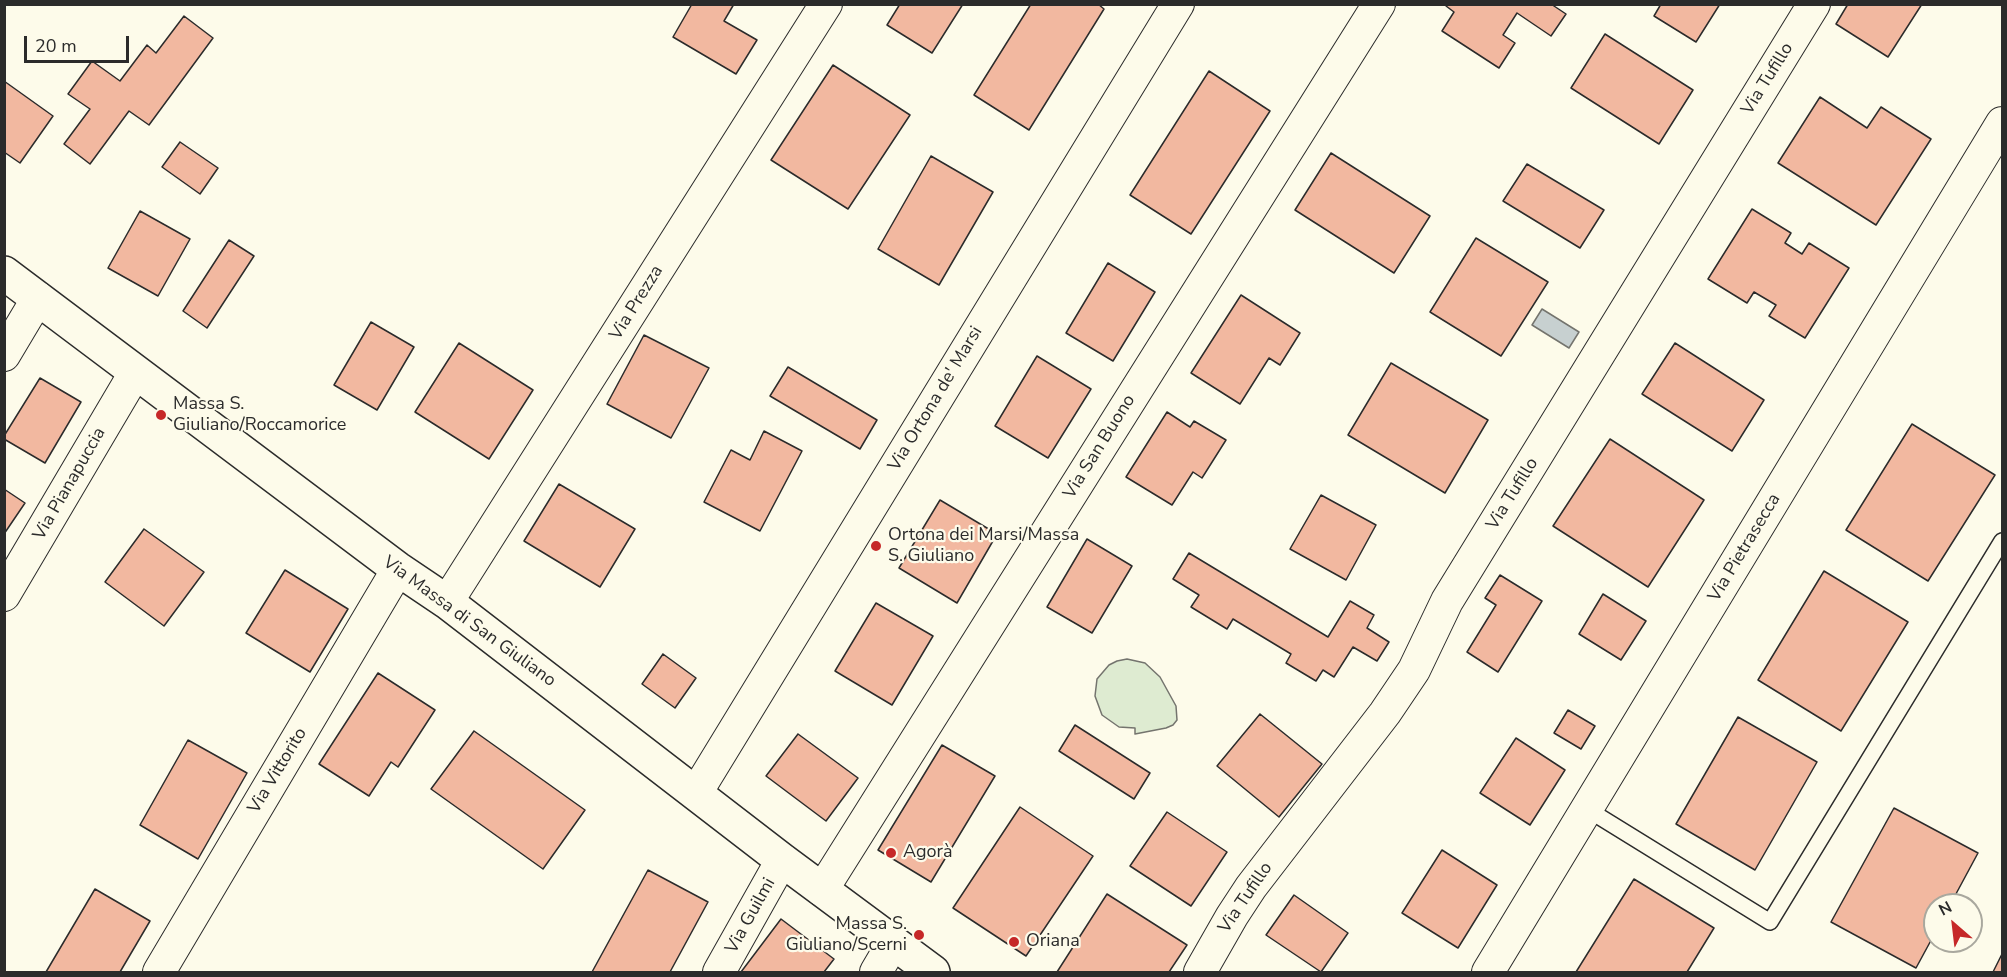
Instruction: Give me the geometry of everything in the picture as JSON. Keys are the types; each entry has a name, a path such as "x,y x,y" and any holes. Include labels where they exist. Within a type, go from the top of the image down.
{"street":[{"name":"Via Prezza","path":"447,602 826,4"},
{"name":"Via Ortona de' Marsi","path":"696,793 1178,4"},
{"name":"Via San Buono","path":"822,890 1379,4"},
{"name":"Via Tufillo","path":"1200,972 1251,887 1385,713 1414,670 1447,601 1814,4"},
{"name":"Via Pietrasecca","path":"1488,972 2002,123"},
{"name":"Via Massa di San Giuliano","path":"4,273 398,569 447,602 782,860 933,972"},
{"path":"4,355 39,298"},
{"name":"Via Pianapuccia","path":"4,596 135,373"},
{"name":"Via Vittorito","path":"159,972 398,569"},
{"name":"Via Guilmi","path":"719,972 782,860"},
{"path":"876,972 893,943"}],"lane":[{"path":"1587,809 1770,922 2002,541"}],"green space":[{"path":"1127,659 1145,663 1160,677 1176,706 1177,720 1173,725 1135,734 1135,728 1119,727 1102,715 1095,696 1097,679 1109,665"}],"shaded area":[{"path":"1542,309 1579,332 1569,348 1532,325"}],"building":[{"path":"692,4 734,4 724,21 757,40 736,74 673,37"},
{"path":"900,4 963,4 932,53 887,25"},
{"path":"1031,4 1098,4 1104,9 1029,130 974,95"},
{"path":"1448,4 1551,4 1566,14 1551,36 1517,13 1503,35 1515,43 1499,68 1442,31 1454,12 1446,6"},
{"path":"1661,4 1720,4 1696,42 1654,16"},
{"path":"1848,4 1922,4 1888,57 1836,24"},
{"path":"184,16 213,38 149,125 129,111 90,164 64,144 90,109 68,94 92,61 120,81 147,45 156,53"},
{"path":"1605,34 1693,90 1659,144 1571,88"},
{"path":"833,65 910,115 848,209 771,160"},
{"path":"1209,71 1270,111 1191,234 1130,195"},
{"path":"4,81 53,116 20,163 4,152"},
{"path":"1820,97 1867,128 1881,107 1931,139 1876,225 1778,163"},
{"path":"180,142 218,168 200,194 162,167"},
{"path":"1331,153 1430,216 1394,273 1295,210"},
{"path":"931,156 993,192 939,285 878,249"},
{"path":"1527,164 1604,210 1580,248 1503,201"},
{"path":"1752,209 1791,233 1785,243 1802,254 1809,243 1849,268 1805,338 1769,316 1776,305 1754,292 1747,303 1708,279"},
{"path":"140,211 190,239 158,296 108,268"},
{"path":"1476,238 1548,282 1501,356 1430,312"},
{"path":"229,240 254,256 207,328 183,311"},
{"path":"1108,263 1155,292 1113,361 1066,333"},
{"path":"1241,295 1300,333 1280,365 1269,358 1240,404 1191,373"},
{"path":"371,322 414,347 377,410 334,385"},
{"path":"644,335 709,368 671,438 607,404"},
{"path":"459,343 533,390 489,459 415,412"},
{"path":"1675,343 1764,400 1732,451 1642,394"},
{"path":"1037,356 1091,389 1048,458 995,426"},
{"path":"1391,363 1488,420 1445,493 1348,435"},
{"path":"788,367 877,420 860,449 770,396"},
{"path":"40,378 81,402 45,463 4,439"},
{"path":"1167,412 1190,427 1194,421 1226,440 1202,478 1193,472 1172,505 1126,477"},
{"path":"1912,424 1995,475 1928,581 1846,530"},
{"path":"764,431 802,451 760,531 704,502 731,450 750,460"},
{"path":"1610,439 1704,500 1648,587 1553,526"},
{"path":"559,484 635,529 600,587 524,541"},
{"path":"4,489 25,503 4,534"},
{"path":"1321,495 1376,525 1346,580 1290,549"},
{"path":"940,500 997,534 957,603 899,568"},
{"path":"144,529 204,572 164,626 105,582"},
{"path":"1087,539 1132,566 1092,633 1047,607"},
{"path":"1189,553 1328,637 1350,601 1374,615 1367,628 1389,642 1377,661 1353,647 1334,677 1323,670 1316,681 1286,663 1291,654 1233,619 1227,629 1191,607 1199,595 1173,579"},
{"path":"285,570 348,609 310,672 246,633"},
{"path":"1824,571 1908,622 1841,731 1758,680"},
{"path":"1500,575 1542,601 1498,672 1467,652 1496,605 1485,598"},
{"path":"1603,594 1646,621 1621,660 1579,634"},
{"path":"876,603 933,636 892,705 835,671"},
{"path":"663,654 696,678 675,708 642,684"},
{"path":"378,673 435,710 398,767 391,762 369,796 319,764"},
{"path":"1568,710 1595,726 1581,749 1554,733"},
{"path":"1260,714 1322,764 1279,817 1217,766"},
{"path":"1738,717 1817,762 1755,870 1676,824"},
{"path":"1075,725 1150,773 1134,799 1059,751"},
{"path":"474,731 585,810 543,869 431,789"},
{"path":"798,734 858,778 826,821 766,776"},
{"path":"1516,738 1565,770 1530,825 1480,793"},
{"path":"188,740 247,773 198,859 140,825"},
{"path":"942,745 995,776 931,882 878,850"},
{"path":"1020,807 1093,856 1026,956 953,908"},
{"path":"1894,808 1978,853 1956,893 1923,893 1924,953 1916,968 1831,922"},
{"path":"1167,812 1227,852 1191,906 1130,866"},
{"path":"1442,850 1497,885 1458,948 1402,913"},
{"path":"648,870 708,902 670,972 592,972"},
{"path":"1634,879 1714,928 1687,972 1576,972"},
{"path":"95,889 150,921 120,972 46,972"},
{"path":"1107,894 1187,945 1169,972 1057,972"},
{"path":"1294,895 1348,933 1321,972 1266,935"},
{"path":"781,919 834,959 824,972 741,972"},
{"path":"2002,954 2002,972 1993,972"}],"place":[{"name":"Massa S. Giuliano/Roccamorice","path":"161,415"},
{"name":"Ortona dei Marsi/Massa S. Giuliano","path":"876,546"},
{"name":"Agorà","path":"891,853"},
{"name":"Massa S. Giuliano/Scerni","path":"919,935"},
{"name":"Oriana","path":"1014,942"}]}
